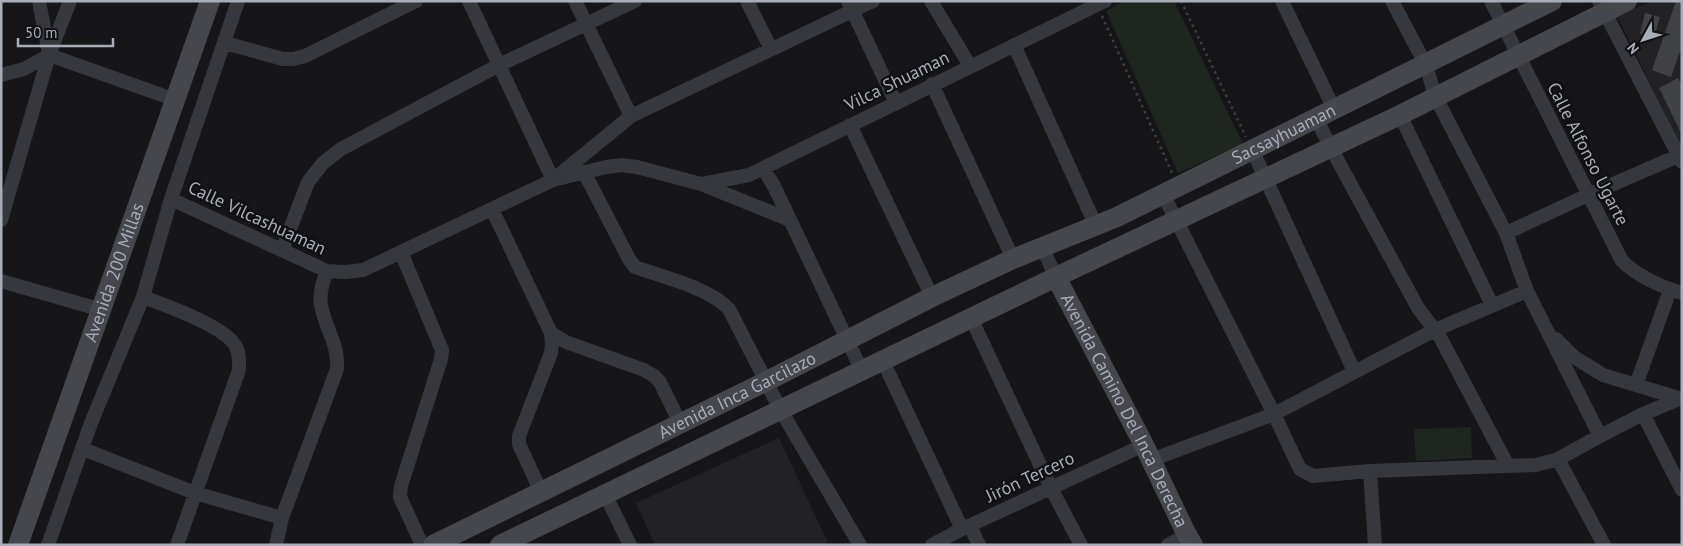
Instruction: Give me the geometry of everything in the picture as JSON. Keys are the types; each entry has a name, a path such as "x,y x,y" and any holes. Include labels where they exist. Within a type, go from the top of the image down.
{"main road":[{"name":"Avenida 200 Millas","path":"18,545 210,1"},
{"name":"Sacsayhuaman","path":"1042,248 1096,226 1426,65 1552,1"},
{"name":"Avenida Inca Garcilazo","path":"500,545 522,540 605,494 780,409 1331,148 1517,55 1602,7 1627,1"},
{"name":"Avenida Inca Garcilazo","path":"433,545 767,381 932,297 1013,259 1042,248"},
{"name":"Avenida Camino Del Inca Derecha","path":"1056,277 1147,452 1190,540"}],"street":[{"path":"39,1 49,55"},
{"path":"1,220 49,55 70,1"},
{"path":"48,545 91,423 143,297 194,126 225,43 238,1"},
{"path":"225,43 283,59 293,59 305,56 416,1"},
{"path":"469,1 553,180"},
{"path":"575,1 631,116"},
{"path":"282,250 308,182 323,163 341,149 499,65 635,1"},
{"path":"747,1 771,49"},
{"path":"553,180 631,116 771,49 850,6 873,1"},
{"path":"931,1 970,66"},
{"path":"1282,1 1334,109"},
{"path":"1392,1 1426,65 1436,96 1506,233 1527,291 1600,436"},
{"name":"Calle Alfonso Ugarte","path":"1491,1 1622,261 1634,272 1676,292"},
{"name":"Vilca Shuaman","path":"701,184 748,175 1101,3"},
{"path":"850,6 896,102"},
{"path":"1506,233 1588,195 1680,159 1602,7"},
{"path":"1014,45 1096,226"},
{"path":"1,76 24,70 49,55"},
{"path":"49,55 176,100"},
{"path":"932,84 1013,259"},
{"path":"1400,114 1492,305"},
{"path":"1316,118 1418,308 1435,330 1508,466"},
{"path":"850,125 932,297"},
{"path":"1252,149 1354,371"},
{"path":"276,545 282,518 338,369 335,345 321,305 321,290 327,271 363,270 553,180 622,165 652,170 701,184 790,220"},
{"path":"763,168 774,186 862,371"},
{"path":"584,172 629,259 635,267 708,293 721,301 728,309 780,409 855,543"},
{"path":"1170,190 1177,220 1300,469 1313,476 1370,471 1536,465 1558,459 1642,414 1680,399"},
{"name":"Calle Vilcashuaman","path":"171,199 327,271"},
{"path":"492,209 551,333 551,353 519,436 519,444 541,492"},
{"path":"1042,248 1056,277"},
{"path":"401,252 442,350 441,359 401,486 400,497 422,545"},
{"path":"1,281 102,310"},
{"name":"Jirón Tercero","path":"932,545 1051,488 1147,452 1274,414 1435,330 1527,291"},
{"path":"1636,385 1676,292"},
{"path":"143,297 171,307 220,331 228,336 236,346 239,357 239,370 177,545"},
{"path":"972,318 1051,488 1081,545"},
{"path":"1548,332 1574,357 1603,375 1680,399"},
{"path":"551,333 566,342 644,370 654,376 660,382 680,424"},
{"path":"883,360 966,528 978,545"},
{"path":"1642,414 1682,490"},
{"path":"83,449 195,493 282,518"},
{"path":"1558,459 1604,545"},
{"path":"1370,471 1375,545"},
{"path":"605,494 630,545"},
{"path":"1168,545 1190,540"}],"path":[{"path":"1181,1 1252,149"},
{"path":"1101,3 1170,190"}],"shaded area":[{"path":"1125,1 1174,1 1243,144 1178,173 1106,11"},
{"path":"1653,1 1682,1 1682,149 1617,16"},
{"path":"1471,427 1472,458 1416,461 1414,429"},
{"path":"779,438 828,543 824,545 655,545 636,503"}],"building":[{"path":"1676,1 1682,1 1682,46 1671,77 1652,70"},
{"path":"1645,13 1660,17 1654,38 1640,34"},
{"path":"1678,78 1682,85 1682,135 1659,88"}]}
